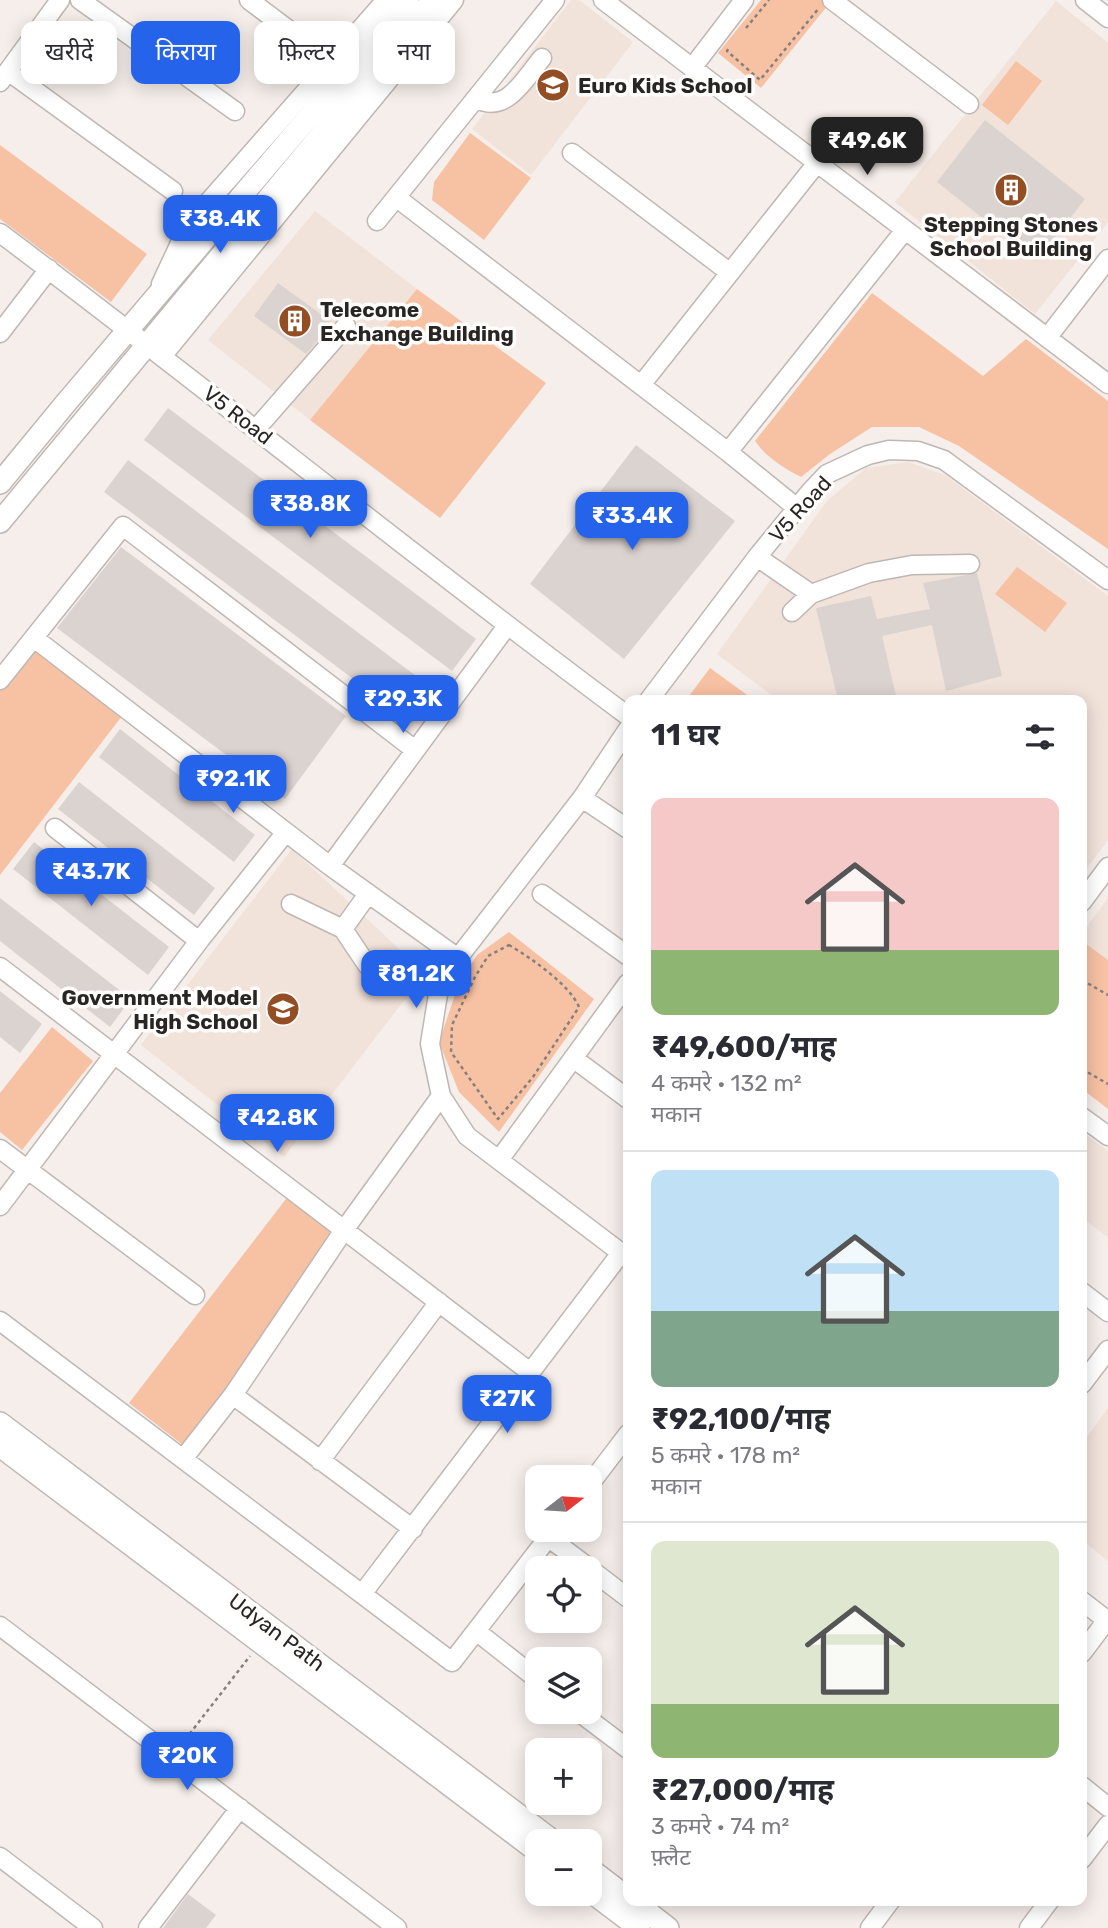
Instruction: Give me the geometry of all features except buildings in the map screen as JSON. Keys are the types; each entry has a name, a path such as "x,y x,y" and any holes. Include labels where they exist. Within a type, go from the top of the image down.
{"main road":[{"path":"0,483 408,0"},
{"path":"0,522 156,350 433,0"},
{"name":"Udyan Path","path":"0,1423 537,1829"},
{"name":"Udyan Path","path":"0,1446 525,1842"},
{"path":"602,1878 623,1894"},
{"path":"602,1900 639,1928"},
{"path":"639,1906 668,1928"}],"street":[{"path":"60,0 4,77 173,191"},
{"path":"80,0 235,111"},
{"path":"249,0 276,21"},
{"path":"154,300 189,224 386,0"},
{"path":"156,350 454,0"},
{"path":"377,221 555,0"},
{"path":"603,0 1108,384"},
{"path":"692,68 744,0"},
{"path":"1085,0 1108,18"},
{"path":"825,1 969,104"},
{"path":"476,98 484,103 508,99 542,58"},
{"path":"572,153 729,272"},
{"path":"641,385 817,163"},
{"path":"397,198 797,508"},
{"path":"728,452 905,230"},
{"name":"V5 Road","path":"0,233 156,350 506,626 623,712"},
{"path":"1047,338 1108,259"},
{"path":"0,333 48,269"},
{"path":"256,429 346,326"},
{"name":"V5 Road","path":"653,695 757,557 827,474 868,455 889,450 918,451 944,460 1108,580"},
{"path":"0,680 123,526 415,750"},
{"path":"757,557 811,594"},
{"path":"792,612 811,594 869,573 912,565 970,564"},
{"path":"330,866 506,626"},
{"path":"34,638 330,866 458,958"},
{"path":"623,736 582,798 458,958 438,995 430,1044 441,1096 467,1136 623,1253"},
{"path":"582,798 623,826"},
{"path":"55,828 199,941"},
{"path":"0,1206 199,941 286,832"},
{"path":"1087,895 1108,867"},
{"path":"343,929 368,894"},
{"path":"542,894 623,952"},
{"path":"291,904 343,929 367,965"},
{"path":"0,967 530,1372"},
{"path":"499,1160 623,990"},
{"path":"573,1058 623,1095"},
{"path":"183,1459 233,1395 344,1230 441,1096"},
{"path":"1087,1121 1108,1136"},
{"path":"0,1149 195,1295"},
{"path":"362,1594 530,1372 623,1257"},
{"path":"1087,1296 1108,1312"},
{"path":"320,1461 439,1302"},
{"path":"0,1321 452,1661 544,1542"},
{"path":"1087,1377 1108,1350"},
{"path":"233,1395 413,1529"},
{"path":"602,1468 623,1441"},
{"path":"561,1542 576,1556"},
{"path":"602,1578 623,1594"},
{"path":"1087,1605 1107,1620 1087,1646"},
{"path":"0,1626 397,1928"},
{"path":"476,1631 525,1670"},
{"path":"595,1724 623,1745"},
{"path":"1087,1790 1108,1807"},
{"path":"148,1928 240,1808"},
{"path":"1087,1852 1108,1825"},
{"path":"0,1857 93,1928"},
{"path":"870,1928 886,1906"},
{"path":"1029,1928 1043,1906"}],"path":[{"path":"746,28 769,0"},
{"path":"732,44 727,51 760,80 825,1"},
{"path":"509,945 530,957 575,998 579,1007 533,1077 498,1119 451,1052 452,1025 488,956 509,945"},
{"path":"1087,983 1108,995"},
{"path":"1087,1072 1108,1084"},
{"path":"172,1757 261,1643"}],"shaded area":[{"name":"Euro Kids School","path":"571,0 579,0 633,42 531,175 472,129"},
{"path":"761,0 832,0 761,88 718,53"},
{"path":"1056,1 1108,43 1108,222 1035,314 895,202"},
{"path":"1016,61 1042,81 1008,125 982,105"},
{"path":"470,133 531,178 484,240 432,200 434,182"},
{"path":"0,145 147,254 111,302 0,219"},
{"path":"315,211 417,289 310,420 208,340"},
{"path":"417,289 546,383 440,518 310,420"},
{"path":"872,293 983,376 1026,339 1108,401 1108,549 959,446 919,427 872,427 830,454 801,477 776,462 759,447 755,441"},
{"path":"908,462 945,475 1108,596 1108,840 1087,868 1087,695 771,695 717,654 827,501 866,468"},
{"path":"1017,567 1067,603 1045,632 995,594"},
{"path":"34,647 122,716 0,875 0,689"},
{"path":"710,668 747,695 690,695"},
{"name":"Government Model High School","path":"292,849 425,973 284,1157 141,1045"},
{"path":"1108,898 1108,962 1087,945 1087,926"},
{"path":"509,932 594,999 499,1132 459,1092 439,1042 459,983 477,955"},
{"path":"1087,945 1108,960 1108,1109 1087,1093"},
{"path":"52,1027 93,1061 22,1150 0,1132 0,1093"},
{"path":"1087,1136 1108,1151 1108,1237 1087,1222"},
{"path":"289,1195 343,1237 183,1445 129,1403"},
{"path":"1108,1408 1108,1561 1087,1544 1087,1436"}],"place":[{"name":"Euro Kids School","path":"553,85"},
{"name":"Stepping Stones School Building","path":"1011,190"},
{"name":"Telecome Exchange Building","path":"295,321"},
{"name":"Government Model High School","path":"283,1009"}]}
